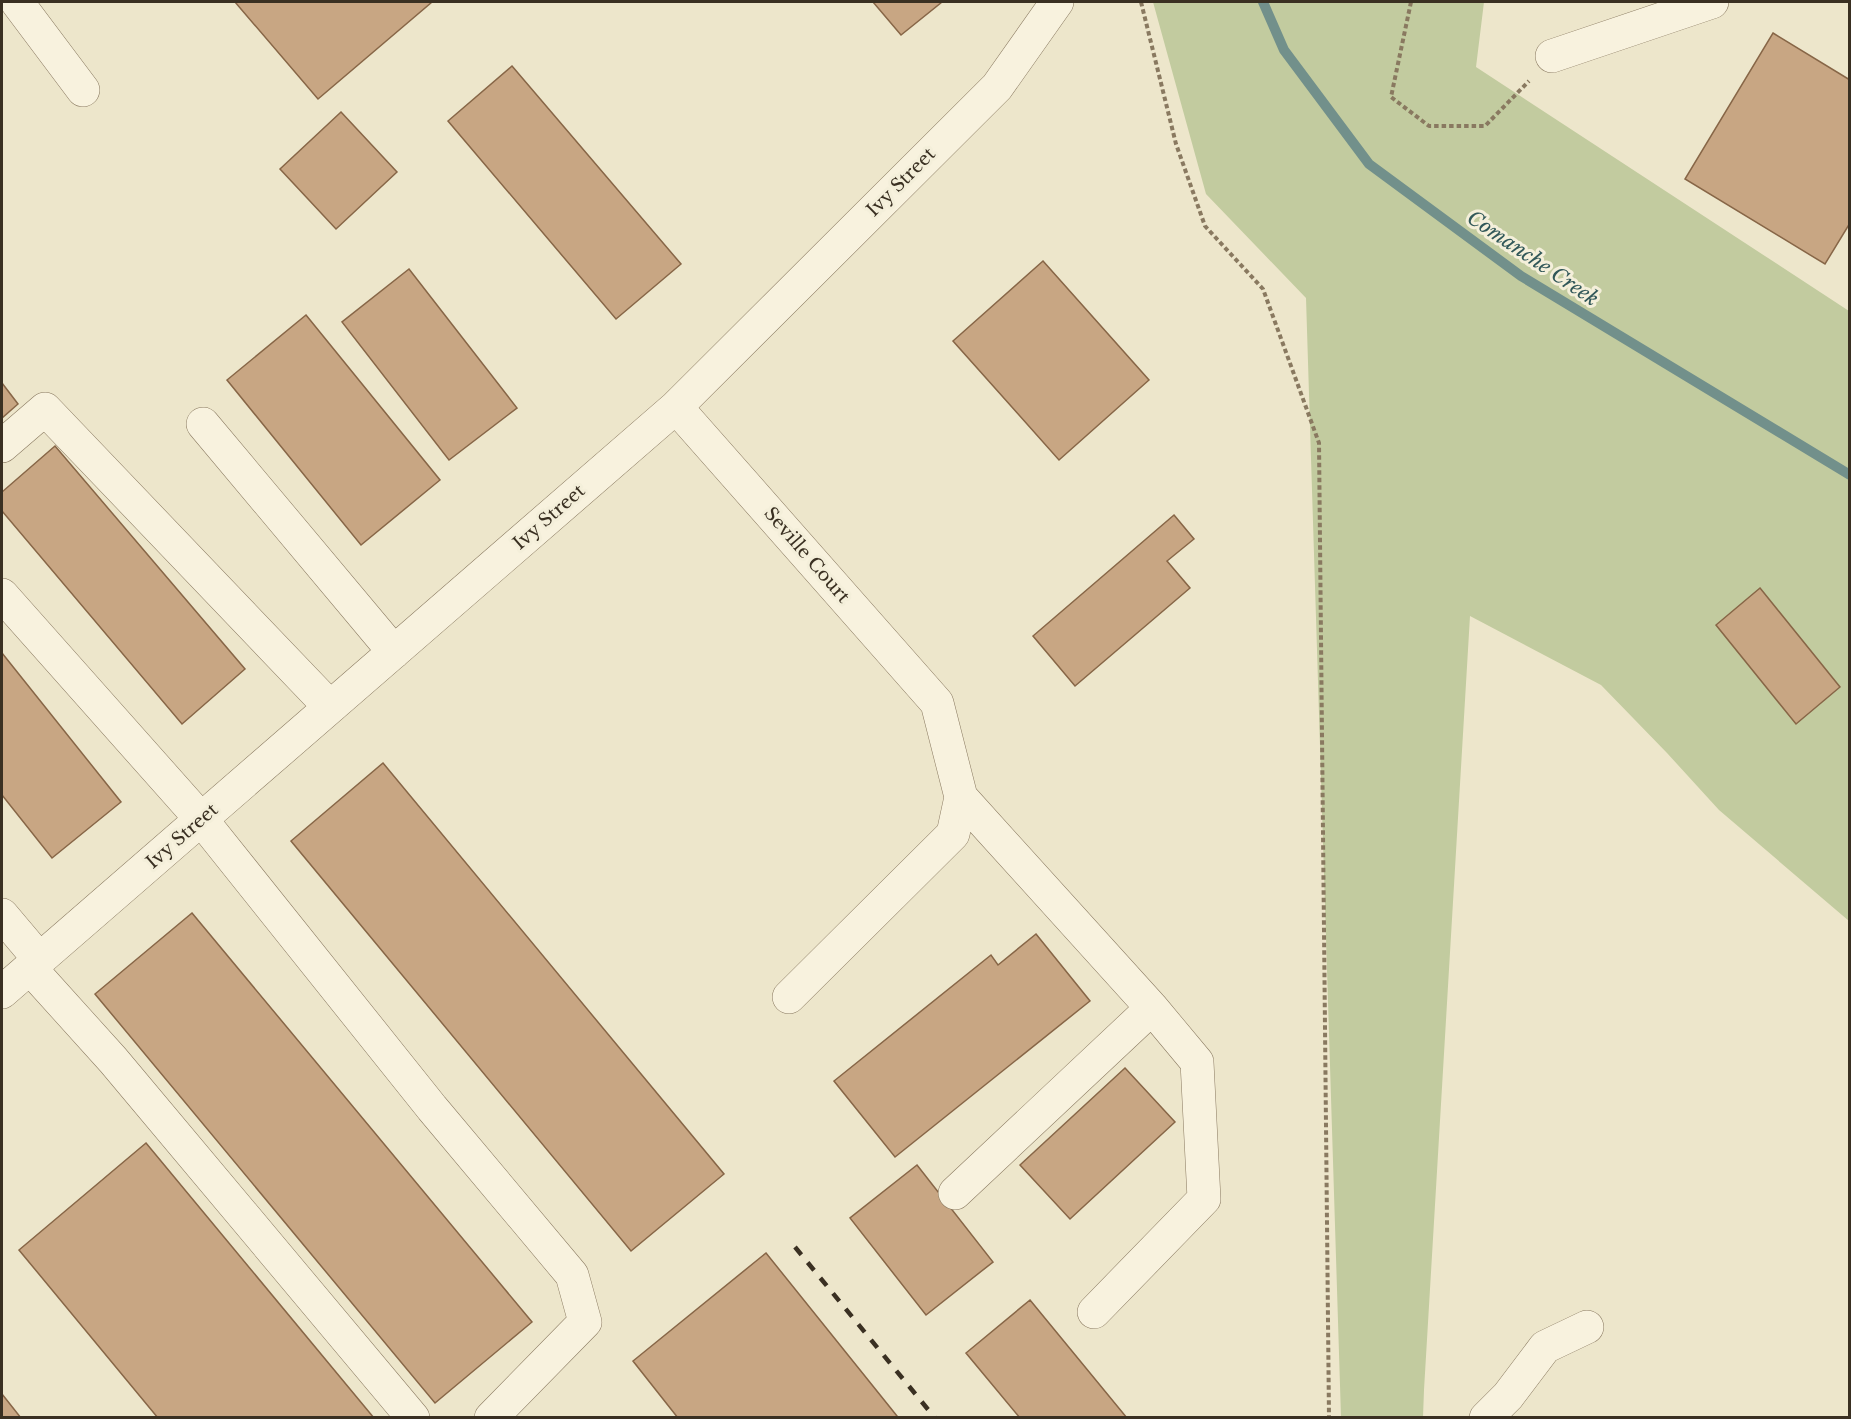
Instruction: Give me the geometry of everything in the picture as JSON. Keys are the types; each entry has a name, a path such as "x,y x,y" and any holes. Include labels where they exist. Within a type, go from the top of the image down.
{"street":[{"path":"17,2 83,90"},
{"name":"Ivy Street","path":"2,992 676,407 997,87 1057,2"},
{"path":"1552,56 1712,2"},
{"name":"Seville Court","path":"676,407 937,703 961,797"},
{"path":"2,446 45,409 330,707"},
{"path":"203,424 394,652"},
{"path":"2,595 201,819 432,1108 572,1275 585,1322 491,1418"},
{"path":"789,997 953,834 961,797"},
{"path":"961,797 1152,1008 1197,1062 1204,1199 1094,1312"},
{"path":"2,915 35,964 113,1060 412,1418"},
{"path":"955,1193 1152,1008"},
{"path":"1486,1418 1508,1396 1545,1347 1587,1328"}],"path":[{"path":"1141,2 1176,144 1205,226 1263,289 1318,443 1329,1418"},
{"path":"1411,2 1391,97 1429,126 1485,126 1552,56"}],"green space":[{"path":"1153,2 1484,2 1476,67 1849,311 1849,921 1719,810 1601,685 1470,616 1423,1417 1341,1417 1306,298 1206,194"}],"building":[{"path":"235,2 432,2 318,99"},
{"path":"873,2 942,2 901,35"},
{"path":"1773,33 1850,80 1850,223 1825,264 1685,179"},
{"path":"512,66 681,264 616,319 448,121"},
{"path":"341,112 397,172 336,229 280,169"},
{"path":"1043,261 1149,380 1059,460 953,341"},
{"path":"409,269 517,408 449,460 342,322"},
{"path":"306,315 440,480 361,545 227,380"},
{"path":"2,383 18,404 2,418"},
{"path":"55,446 245,669 182,724 2,511 2,492"},
{"path":"1174,515 1194,539 1167,561 1190,588 1075,686 1033,636"},
{"path":"1760,588 1840,687 1796,724 1716,625"},
{"path":"2,653 121,802 52,858 2,795"},
{"path":"383,763 724,1174 631,1251 291,841"},
{"path":"192,913 532,1322 435,1403 95,994"},
{"path":"1036,934 1090,1001 895,1157 834,1081 991,955 998,965"},
{"path":"1125,1068 1175,1122 1070,1219 1020,1165"},
{"path":"146,1143 374,1418 158,1418 19,1250"},
{"path":"917,1165 993,1262 926,1315 850,1218"},
{"path":"766,1253 897,1416 895,1418 678,1418 633,1361"},
{"path":"1030,1300 1127,1418 1020,1418 966,1353"},
{"path":"2,1394 21,1418 2,1418"}],"waterway":[{"name":"Comanche Creek","path":"1263,2 1284,50 1369,164 1521,276 1850,475"}],"railway":[{"path":"795,1247 935,1418"}]}
